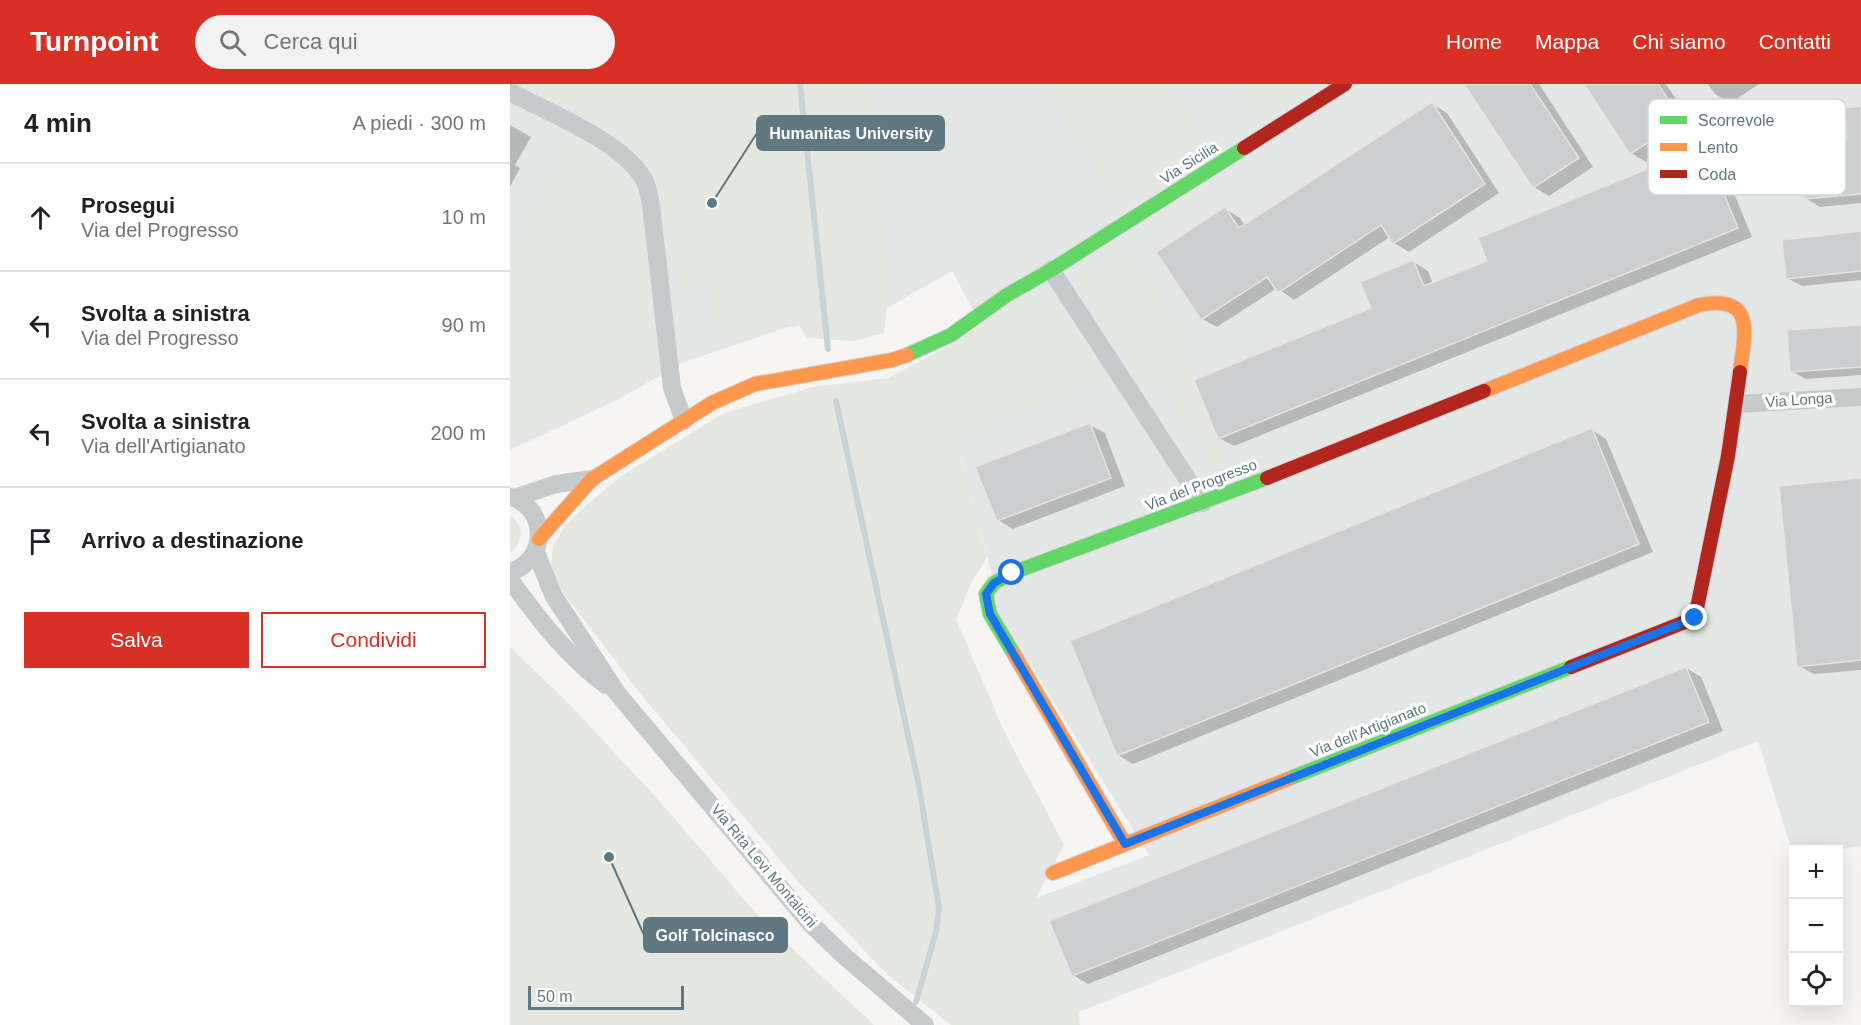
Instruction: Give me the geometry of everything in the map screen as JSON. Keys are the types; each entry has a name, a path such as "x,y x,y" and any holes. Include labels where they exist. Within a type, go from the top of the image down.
{"street":[{"name":"Via Sicilia","path":"538,545 592,479 712,403 755,384 892,360 919,351 951,335 1008,295 1345,84"},
{"path":"510,92 603,141 629,159 644,180 651,205 672,388 684,421"},
{"path":"1051,270 1203,503"},
{"name":"Via del Progresso","path":"1125,844 990,614 986,594 994,583 1012,573 1203,503 1699,305 1717,302 1733,305 1743,317 1745,334 1738,404"},
{"name":"Via Longa","path":"1738,404 1861,397"},
{"name":"Via dell'Artigianato","path":"1053,873 1695,618 1738,404"},
{"path":"512,497 556,484 592,479"},
{"name":"Via Rita Levi Montalcini","path":"512,497 525,504 534,514 539,526 538,545 553,595 617,693 809,921 843,955 925,1025"},
{"path":"510,572 518,570 528,562 538,545"},
{"name":"Via Rita Levi Montalcini","path":"510,583 582,666 617,693"}],"shaded area":[{"path":"510,84 1861,84 1861,846 1843,849 1843,845 1790,845 1758,741 1079,1012 1036,898 1149,855 997,611 994,583 956,438 1104,377 982,326 952,271 887,308 785,328 682,363 617,400 510,450"},
{"path":"524,84 871,84 878,134 887,308 884,333 854,341 807,338 794,316 781,327 719,345 708,285 678,291 664,201 655,174 645,160 615,133"},
{"path":"1041,84 1169,84 1209,144 1119,203"},
{"path":"1236,84 1322,84 1260,126"},
{"path":"571,136 600,151 623,175 641,212 657,377 510,439 510,401 517,384 510,380 510,255"},
{"path":"1128,244 1190,341 1181,346 1228,465 1213,468 1156,376 1142,384 1077,279"},
{"path":"1051,295 1104,378 956,439 987,557 973,580 956,619 1003,729 1064,845 1036,898 1079,1012 1080,1025 951,1025 887,974 801,885 639,692 559,587 551,568 553,546 565,526 620,477 724,413 813,387 888,378 943,349 1016,303"},
{"path":"510,516 518,524 521,534 518,544 510,552"},
{"path":"510,647 572,707 654,795 761,919 874,1025 510,1025"}],"building":[{"path":"1464,84 1530,84 1579,158 1533,188"},
{"path":"1584,84 1658,84 1668,99 1648,99 1648,143 1630,154"},
{"path":"1432,102 1485,184 1393,244 1381,225 1278,293 1267,277 1201,320 1156,252 1225,207 1239,228"},
{"path":"1861,106 1861,194 1804,199 1804,195 1846,195 1846,108"},
{"path":"1648,169 1648,195 1724,195 1738,228 1218,439 1194,380 1371,308 1360,282 1413,260 1424,286 1487,261 1478,238"},
{"path":"1861,231 1861,271 1786,279 1782,240"},
{"path":"1861,325 1861,367 1790,372 1787,330"},
{"path":"1090,423 1111,478 997,521 975,467"},
{"path":"1592,428 1639,544 1117,756 1070,641"},
{"path":"1861,478 1861,660 1797,667 1779,486"},
{"path":"1686,667 1709,722 1072,976 1049,921"}],"waterway":[{"path":"800,84 828,349"},
{"path":"836,401 919,786 939,908 936,932 916,1002"}],"traffic: fast":[{"path":"907,355 951,335 1007,295 1051,270 1244,148"},
{"path":"1014,654 990,614 986,594 994,583 1012,573 1267,478"},
{"path":"1288,779 1571,667"}],"traffic: slow":[{"path":"1484,391 1699,305 1717,303 1730,305 1743,319 1744,343 1740,372"},
{"path":"539,539 592,479 712,403 755,384 892,360 907,355"},
{"path":"1014,654 1125,844"},
{"path":"1053,873 1288,779"}],"traffic: jam":[{"path":"1244,148 1345,84"},
{"path":"1571,667 1695,618 1728,456 1740,372"},
{"path":"1267,478 1484,391"}],"place":[{"name":"Humanitas University","path":"712,203"},
{"name":"Golf Tolcinasco","path":"609,857"}],"route":[{"path":"1012,573 994,583 986,594 990,614 1125,844 1695,618"}]}
